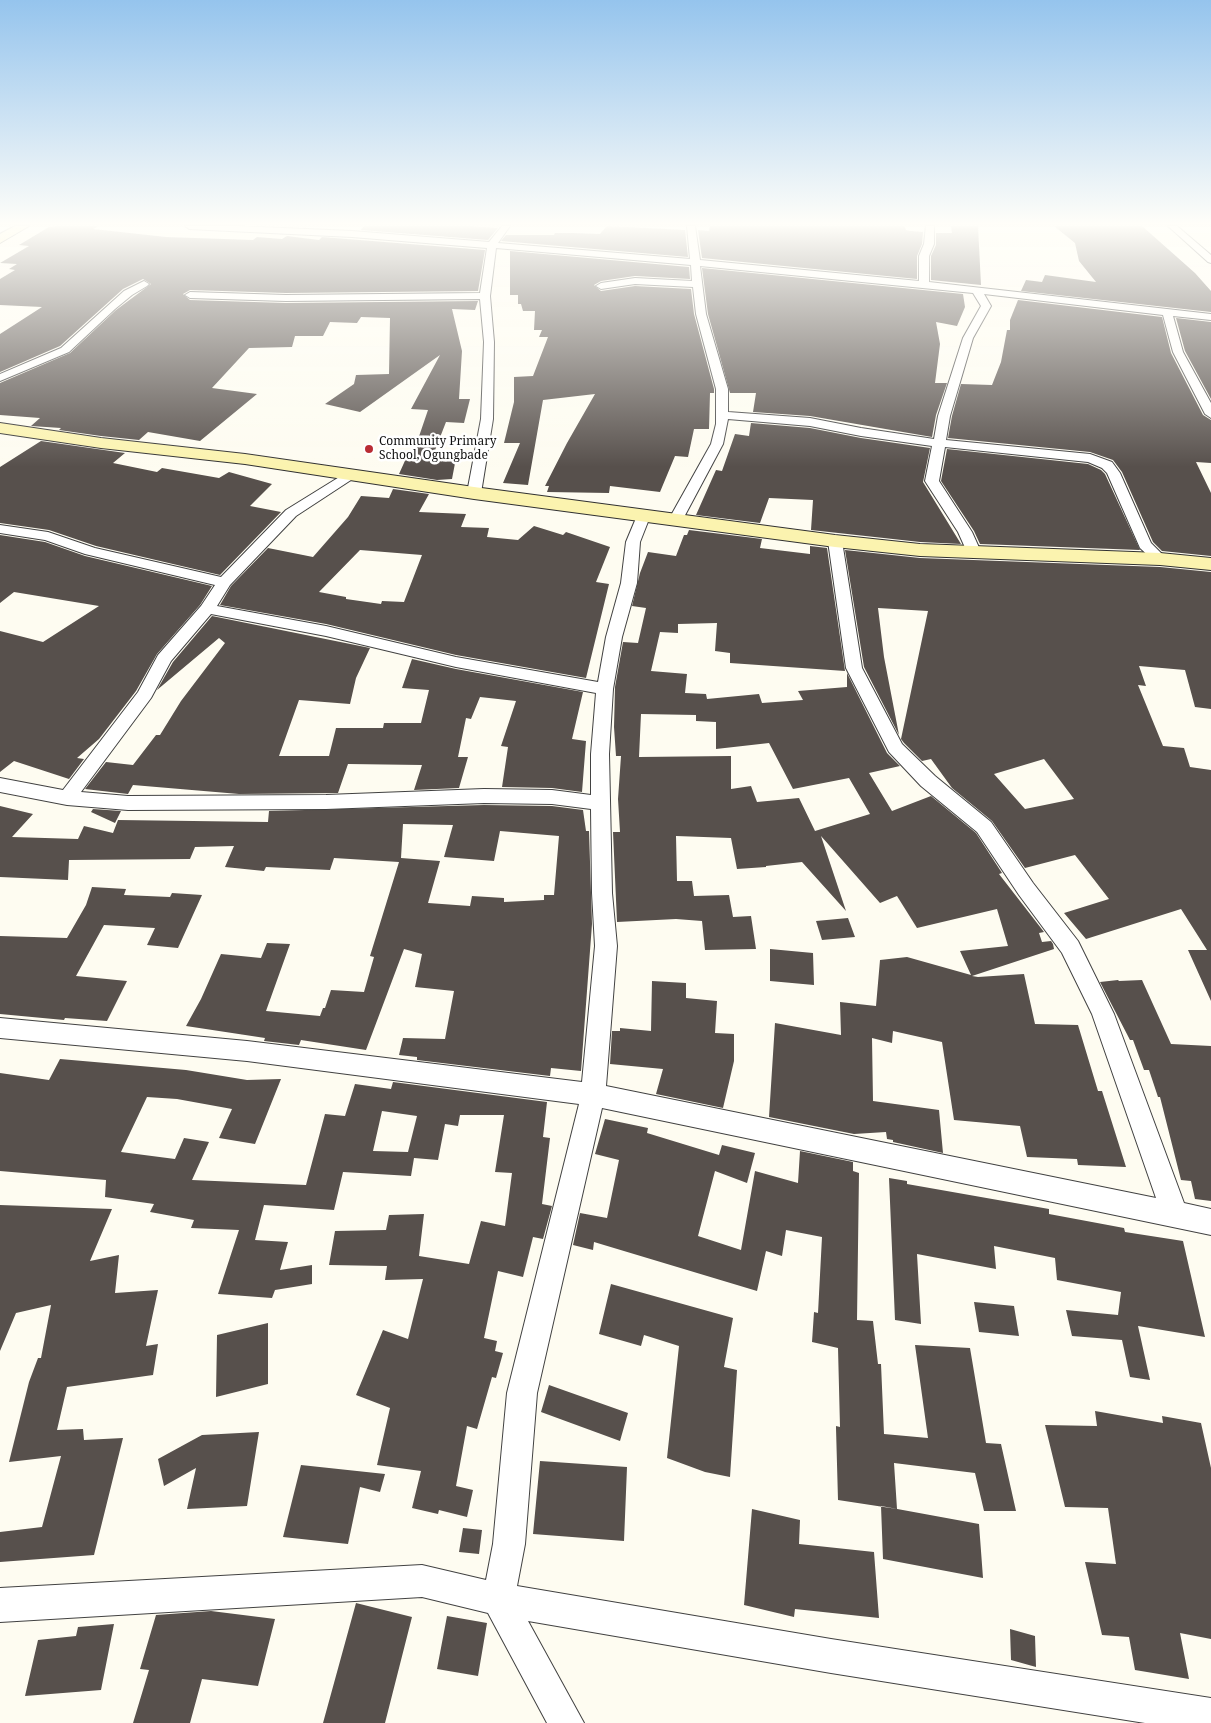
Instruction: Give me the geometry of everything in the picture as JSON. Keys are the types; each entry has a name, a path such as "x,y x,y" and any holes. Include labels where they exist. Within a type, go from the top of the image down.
{"street":[{"path":"0,378 64,350 111,306"},
{"path":"474,493 487,419 489,342 486,306"},
{"path":"676,520 717,444 722,415 722,388 700,306"},
{"path":"974,552 965,532 932,481 938,442 968,338 986,306"},
{"path":"1116,306 1211,317"},
{"path":"1167,312 1178,352 1211,414"},
{"path":"722,415 810,422 861,432 938,442 1090,458 1107,465 1113,473 1145,545 1160,559"},
{"path":"0,428 100,443 245,459 474,493 644,514 835,541 920,550 1160,559 1211,564"},
{"path":"67,798 145,694 164,659 207,610 224,582 291,513 349,475"},
{"path":"566,1723 498,1600 509,1544 522,1393 593,1095 606,946 602,893 600,754 605,689 614,637 629,583 633,542 644,514"},
{"path":"0,529 48,536 90,551 224,582"},
{"path":"835,541 854,668 895,748 928,780 984,827 1026,889 1070,947 1103,1014 1175,1214"},
{"path":"207,610 326,631 456,662 605,689"},
{"path":"0,785 67,798 128,802 251,803 484,796 552,797 601,803"},
{"path":"0,1028 247,1051 593,1095 1211,1222"},
{"path":"0,1605 422,1581 498,1600 831,1656 1211,1716"}],"building":[{"path":"30,306 104,306 60,346 0,372 0,334 42,307"},
{"path":"121,306 476,306 475,310 452,309 462,351 459,399 470,399 464,423 446,422 432,458 456,458 452,479 437,480 399,474 408,454 413,454 428,410 411,409 440,355 360,412 325,404 354,384 356,375 389,374 390,318 361,317 357,323 330,322 323,336 295,336 292,347 249,348 212,388 257,394 200,441 148,432 139,440 101,436 59,430 61,428 31,426 40,418 0,415 0,383 70,353"},
{"path":"522,306 693,306 714,389 714,393 710,393 709,429 694,429 688,457 675,456 660,492 610,486 609,493 547,492 549,486 545,486 595,394 543,400 528,485 503,483 520,443 504,443 514,402 514,377 533,376 548,337 539,337 542,330 534,330 535,311 523,311"},
{"path":"707,306 965,307 957,326 936,322 940,344 935,383 947,383 936,415 932,437 810,416 753,412 756,393 730,393"},
{"path":"1015,306 1072,306 1162,317 1171,353 1203,415 1211,420 1211,463 1196,462 1211,493 1211,556 1162,551 1153,542 1122,472 1113,460 1090,452 948,438 961,384 992,385 1001,362 1007,330 1010,330 1010,320"},
{"path":"1160,306 1211,306 1211,312"},
{"path":"1176,318 1211,322 1211,399 1185,351"},
{"path":"751,423 810,428 930,448 923,482 961,544 920,542 811,530 813,500 769,498 760,523 696,515 716,470 722,471 735,434 749,436"},
{"path":"41,441 125,453 113,463 157,472 162,468 219,478 229,472 272,484 250,506 281,512 220,575 96,546 49,530 0,523 0,467"},
{"path":"947,449 1088,464 1101,470 1105,474 1140,550 980,544 974,531 941,481"},
{"path":"393,489 429,494 419,512 466,514 461,527 489,528 487,537 518,540 534,526 563,535 566,532 610,547 596,582 609,584 586,678 456,655 326,624 220,605 231,586 268,548 313,557 348,517 361,496 389,498","holes":["360,550 422,555 404,602 382,601 381,604 346,599 346,597 319,592"]},
{"path":"689,530 762,539 760,548 810,554 810,546 827,548 845,671 730,663 730,653 715,651 717,623 678,624 678,633 660,632 651,671 687,674 685,693 706,694 707,699 759,694 762,703 803,700 798,691 847,687 847,673 887,753 900,766 869,773 892,811 931,796 976,833 1002,873 999,874 1044,932 1039,933 1042,942 1051,941 1053,944 1054,949 972,976 1024,974 1035,1024 1078,1025 1098,1091 1102,1091 1126,1167 1078,1165 1077,1159 1027,1157 1020,1126 954,1120 942,1042 893,1031 892,1043 872,1038 873,1101 939,1110 943,1153 893,1142 893,1140 887,1139 886,1132 854,1134 769,1117 775,1023 841,1035 840,1002 876,1006 880,960 907,957 971,975 960,951 1008,946 997,909 917,928 897,896 880,903 821,836 846,911 802,862 737,869 731,838 676,836 677,881 692,881 694,896 729,895 733,917 751,916 756,949 705,950 702,921 676,919 617,922 613,832 620,832 618,799 621,756 616,756 614,727 615,687 623,642 638,643 646,608 632,606 640,573 648,552 676,556 684,535 687,535","holes":["641,714 696,715 696,721 716,722 716,749 769,743 793,789 849,778 870,814 815,831 799,798 757,802 751,786 731,789 731,756 639,757"]},
{"path":"0,535 45,542 85,556 212,586 200,605 157,654 136,691 99,739 77,758 84,759 69,779 14,761 0,772 0,631 43,642 99,606 14,592 0,603"},
{"path":"845,550 920,558 1160,567 1211,572 1211,709 1195,707 1185,670 1139,666 1146,686 1138,685 1163,746 1184,748 1190,767 1211,770 1211,1001 1188,950 1207,950 1181,909 1086,939 1064,913 1109,899 1075,855 1025,868 992,821 952,788 931,759 922,761 901,739 928,611 878,608 884,657 899,735 864,667","holes":["1044,759 1074,799 1025,809 994,774"]},
{"path":"212,616 370,648 356,678 350,704 299,700 279,756 329,756 336,728 383,728 384,723 421,723 429,690 402,688 412,659 583,692 572,739 586,741 582,792 552,788 502,787 508,747 501,746 516,701 480,697 471,719 466,718 458,757 468,757 459,788 414,790 422,765 348,764 338,793 239,794 133,785 128,794 85,789 106,762 133,765 156,735 160,735 181,701 225,643 219,638 157,690 173,662"},
{"path":"484,805 552,806 583,810 586,831 589,831 592,924 581,1071 551,1068 550,1076 417,1060 417,1057 399,1055 403,1038 445,1039 454,991 415,987 422,954 404,949 366,1050 301,1040 299,1045 264,1041 265,1038 186,1026 201,999 221,954 261,958 267,943 290,944 266,1011 320,1016 331,990 364,992 374,957 370,956 399,862 334,858 330,870 266,867 264,871 225,867 234,846 195,847 190,859 69,860 68,880 0,877 0,806 33,814 12,837 78,839 84,826 113,833 118,820 268,822 269,811","holes":["403,824 453,825 444,857 494,861 500,831 559,836 554,895 544,895 544,900 504,902 504,898 472,896 470,906 428,903 440,861 401,858"]},
{"path":"93,809 121,811 115,823 91,812"},
{"path":"92,887 126,889 124,895 170,897 172,893 202,895 178,948 147,945 155,928 104,925 76,976 127,981 107,1021 65,1018 64,1020 0,1014 0,936 67,938 86,905"},
{"path":"848,918 855,937 822,940 816,921"},
{"path":"770,949 813,953 814,985 770,981"},
{"path":"1142,980 1171,1044 1211,1046 1211,1201 1195,1199 1191,1181 1181,1180 1160,1097 1158,1097 1149,1070 1144,1070 1133,1040 1130,1040 1100,982"},
{"path":"652,981 686,983 686,998 717,1001 715,1033 734,1034 734,1061 723,1108 656,1094 663,1069 610,1064 612,1031 620,1031 620,1028 651,1031"},
{"path":"60,1059 186,1070 247,1080 281,1079 255,1144 219,1138 232,1109 177,1099 147,1097 121,1152 175,1159 184,1138 209,1142 192,1180 306,1185 325,1114 345,1116 355,1084 391,1089 393,1082 547,1102 543,1137 550,1138 542,1204 552,1206 543,1239 533,1237 523,1277 498,1271 484,1338 497,1341 495,1351 503,1353 496,1378 492,1377 477,1429 467,1426 456,1486 473,1490 467,1517 439,1510 438,1514 412,1508 421,1471 377,1465 390,1408 356,1395 383,1330 408,1339 423,1279 385,1280 387,1266 329,1265 335,1231 386,1230 389,1215 424,1214 419,1256 469,1264 481,1221 505,1226 512,1173 495,1172 504,1115 460,1115 458,1126 445,1124 438,1160 414,1158 411,1176 343,1172 334,1210 264,1205 255,1240 288,1242 280,1270 312,1265 312,1284 275,1290 272,1298 218,1294 239,1230 191,1228 194,1220 150,1212 154,1204 105,1197 106,1180 0,1171 0,1073 49,1080","holes":["382,1111 417,1116 408,1152 373,1151"]},
{"path":"605,1119 648,1128 647,1133 719,1155 722,1145 755,1153 747,1183 715,1171 698,1236 741,1250 755,1171 798,1183 800,1151 853,1162 853,1171 859,1173 857,1320 873,1321 878,1364 881,1364 884,1434 928,1438 915,1345 970,1348 986,1443 1001,1444 1016,1511 984,1511 975,1473 894,1463 897,1509 838,1500 836,1426 840,1427 838,1348 812,1342 814,1312 818,1313 822,1237 786,1230 782,1256 766,1251 757,1291 594,1242 593,1250 573,1245 580,1213 607,1218 619,1160 595,1154"},
{"path":"889,1178 907,1181 907,1184 1049,1209 1049,1214 1124,1228 1125,1232 1183,1241 1205,1337 1138,1326 1150,1380 1130,1377 1122,1340 1072,1336 1066,1310 1118,1315 1121,1292 1057,1280 1055,1258 994,1246 996,1269 917,1254 921,1324 895,1320"},
{"path":"0,1205 112,1209 90,1261 119,1255 115,1293 158,1290 146,1346 158,1344 153,1375 67,1387 57,1430 83,1429 84,1440 123,1438 94,1555 0,1562 0,1532 42,1527 61,1456 9,1462 29,1382 38,1358 41,1358 51,1305 16,1313 0,1351"},
{"path":"611,1284 733,1318 724,1367 737,1370 730,1477 705,1472 667,1458 679,1346 644,1335 641,1346 599,1334"},
{"path":"974,1302 1014,1306 1019,1336 979,1332"},
{"path":"268,1323 268,1384 216,1397 217,1335"},
{"path":"549,1385 628,1413 620,1441 541,1412"},
{"path":"1095,1411 1163,1423 1162,1416 1201,1423 1211,1468 1211,1639 1180,1633 1189,1679 1135,1670 1129,1637 1102,1635 1085,1562 1116,1564 1108,1508 1065,1507 1045,1425 1097,1426"},
{"path":"259,1432 247,1506 187,1509 196,1468 164,1486 158,1459 202,1435"},
{"path":"540,1461 627,1467 624,1541 533,1534"},
{"path":"301,1465 385,1474 380,1492 360,1487 348,1544 283,1537"},
{"path":"881,1506 979,1524 983,1578 883,1559"},
{"path":"752,1509 800,1520 799,1544 874,1552 879,1618 795,1609 794,1617 744,1605"},
{"path":"463,1528 482,1530 479,1554 459,1552"},
{"path":"356,1603 412,1617 385,1723 323,1723"},
{"path":"211,1611 275,1619 258,1686 202,1679 190,1723 133,1723 149,1670 140,1669 156,1615"},
{"path":"447,1616 487,1623 478,1676 437,1669"},
{"path":"114,1624 101,1690 25,1696 38,1640 76,1636 78,1627"},
{"path":"1010,1629 1035,1636 1036,1667 1011,1660"}],"place":[{"name":"Community Primary School, Ogungbade","path":"369,449"}]}
